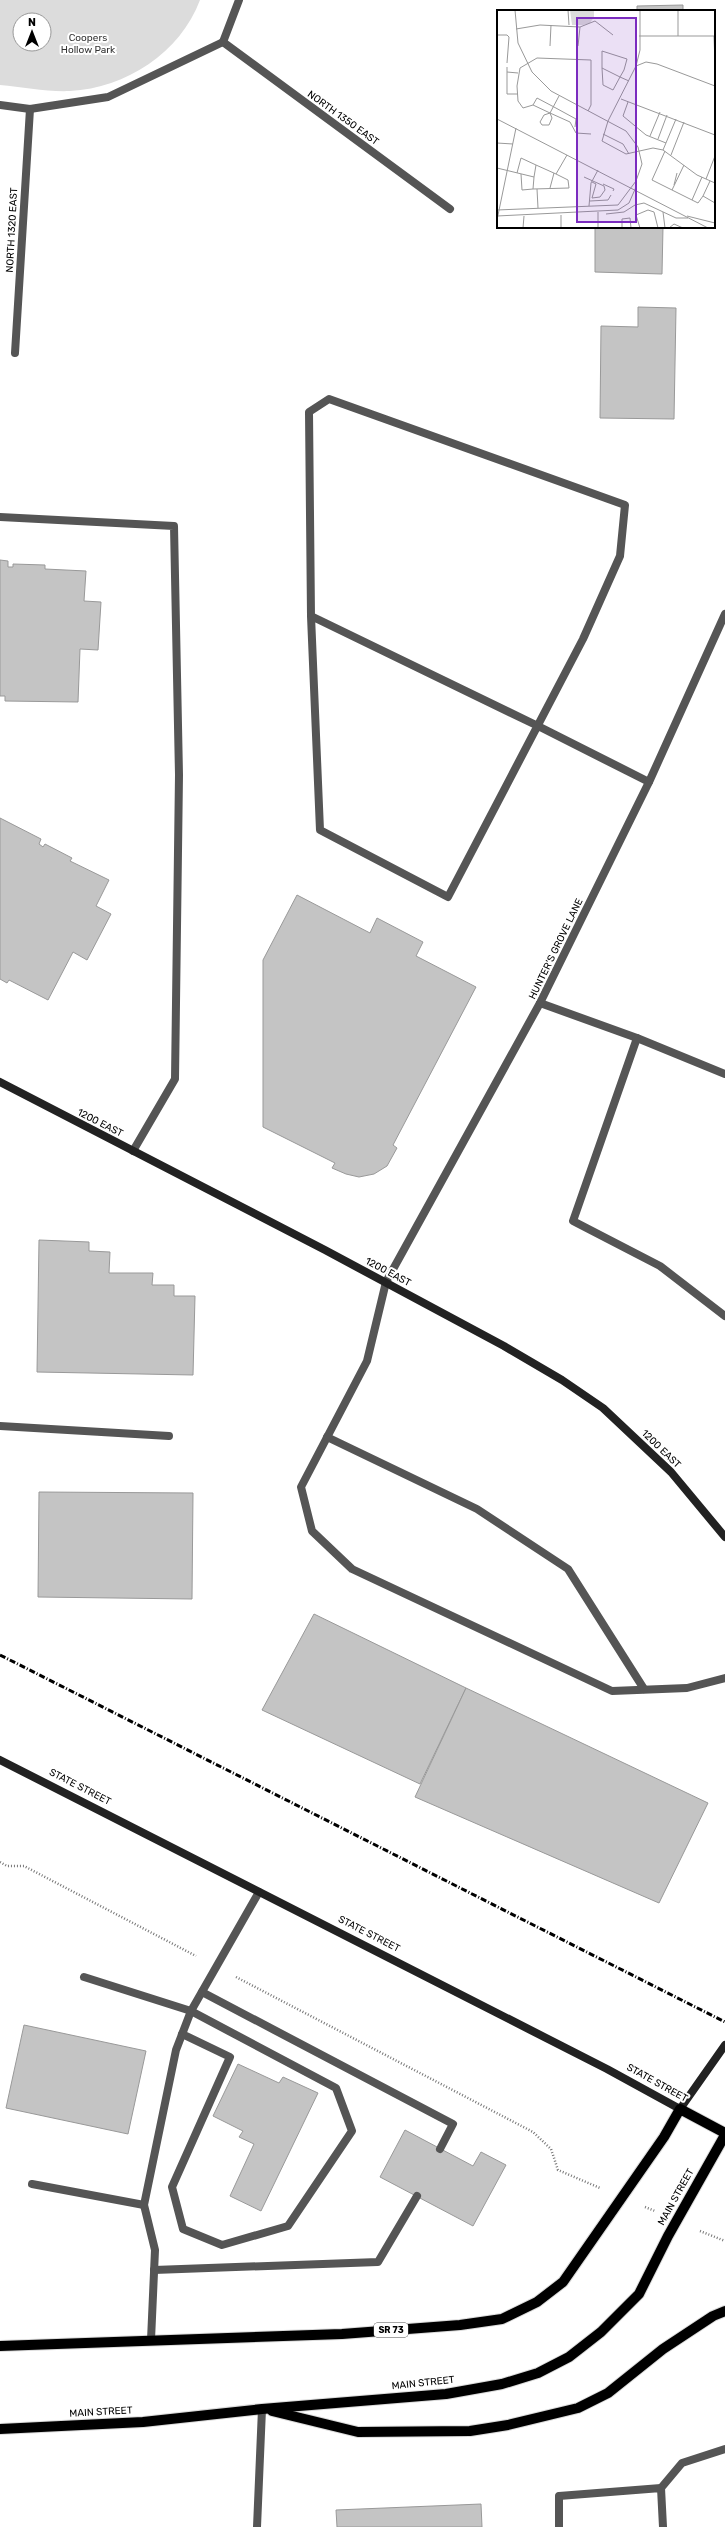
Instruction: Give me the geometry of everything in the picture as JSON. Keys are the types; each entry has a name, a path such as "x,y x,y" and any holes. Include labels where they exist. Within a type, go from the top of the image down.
{"main road":[{"name":"1200 EAST","path":"0,1082 386,1282 504,1346 603,1408 671,1472 725,1537"},
{"name":"STATE STREET","path":"0,1760 607,2069 725,2134"},
{"path":"680,2109 725,2045"},
{"name":"SR 73","path":"0,2346 342,2334 460,2325 502,2319 537,2302 563,2282 664,2137 680,2109"},
{"name":"MAIN STREET","path":"0,2429 143,2422 262,2409 446,2394 502,2384 538,2373 569,2357 601,2332 639,2294 668,2236 725,2134"},
{"path":"262,2409 358,2432 470,2431 508,2425 578,2408 608,2393 663,2349 713,2316 725,2311"},
{"path":"0,2350 17,2345"}],"street":[{"path":"0,105 30,109 108,97 223,42 239,0"},
{"name":"NORTH 1350 EAST","path":"223,42 450,209"},
{"name":"NORTH 1320 EAST","path":"15,353 30,109"},
{"path":"330,400 624,505 620,556 583,639 448,897 320,830 311,616 309,412 330,400"},
{"path":"0,517 174,526 179,775 175,1079 133,1151"},
{"name":"HUNTER'S GROVE LANE","path":"725,614 649,782 540,1003 386,1282 367,1361 300,1487 312,1531 352,1569 612,1691 687,1688 725,1678"},
{"path":"311,616 538,726 649,782"},
{"path":"540,1003 637,1038 725,1074"},
{"path":"637,1038 573,1221 660,1266 725,1316"},
{"path":"0,1426 169,1436"},
{"path":"327,1437 477,1508 568,1569 644,1689"},
{"path":"151,2340 155,2250 144,2205 176,2050 191,2011 259,1892"},
{"path":"84,1977 191,2011 336,2088 352,2131 288,2226 222,2246 183,2229 172,2186 230,2057 182,2034"},
{"path":"202,1992 453,2124 440,2149"},
{"path":"32,2184 144,2205"},
{"path":"154,2270 378,2262 417,2196"},
{"path":"257,2527 262,2409"},
{"path":"664,2527 661,2488 682,2463 725,2449"},
{"path":"559,2527 559,2496 661,2488"}],"path":[{"path":"0,1862 7,1866 24,1866 533,2132 550,2149 558,2170"}],"green space":[{"name":"Coopers Hollow Park","path":"0,0 200,0 191,19 179,36 165,51 130,75 111,83 91,88 70,91 44,90 0,85"}],"building":[{"path":"683,5 683,10 637,10 637,6"},
{"path":"595,228 663,228 662,274 595,272"},
{"path":"638,307 676,308 674,419 600,418 601,326 638,327"},
{"path":"0,560 8,561 8,567 13,567 13,564 45,565 45,569 86,571 84,601 101,602 98,650 80,649 78,702 5,701 5,696 0,696"},
{"path":"0,818 41,839 39,844 43,847 45,844 72,858 70,861 109,880 96,906 111,914 87,960 73,952 48,1000 9,980 7,983 0,979"},
{"path":"297,895 370,933 377,918 423,942 416,956 476,987 393,1145 397,1148 387,1166 374,1174 359,1177 346,1174 332,1168 335,1163 263,1127 263,960"},
{"path":"39,1240 89,1242 89,1251 110,1252 109,1273 153,1273 152,1285 174,1285 174,1296 195,1296 193,1375 37,1372"},
{"path":"39,1492 193,1493 192,1599 38,1597"},
{"path":"314,1614 466,1688 420,1784 262,1710"},
{"path":"466,1688 708,1803 659,1903 415,1797"},
{"path":"24,2025 146,2051 128,2134 6,2108"},
{"path":"238,2064 279,2083 283,2077 318,2093 261,2211 230,2196 254,2144 239,2137 243,2131 213,2116"},
{"path":"405,2130 473,2166 481,2152 506,2165 473,2226 380,2177"},
{"path":"481,2504 482,2527 337,2527 336,2510"}],"railway":[{"path":"0,1655 725,2022"}]}
